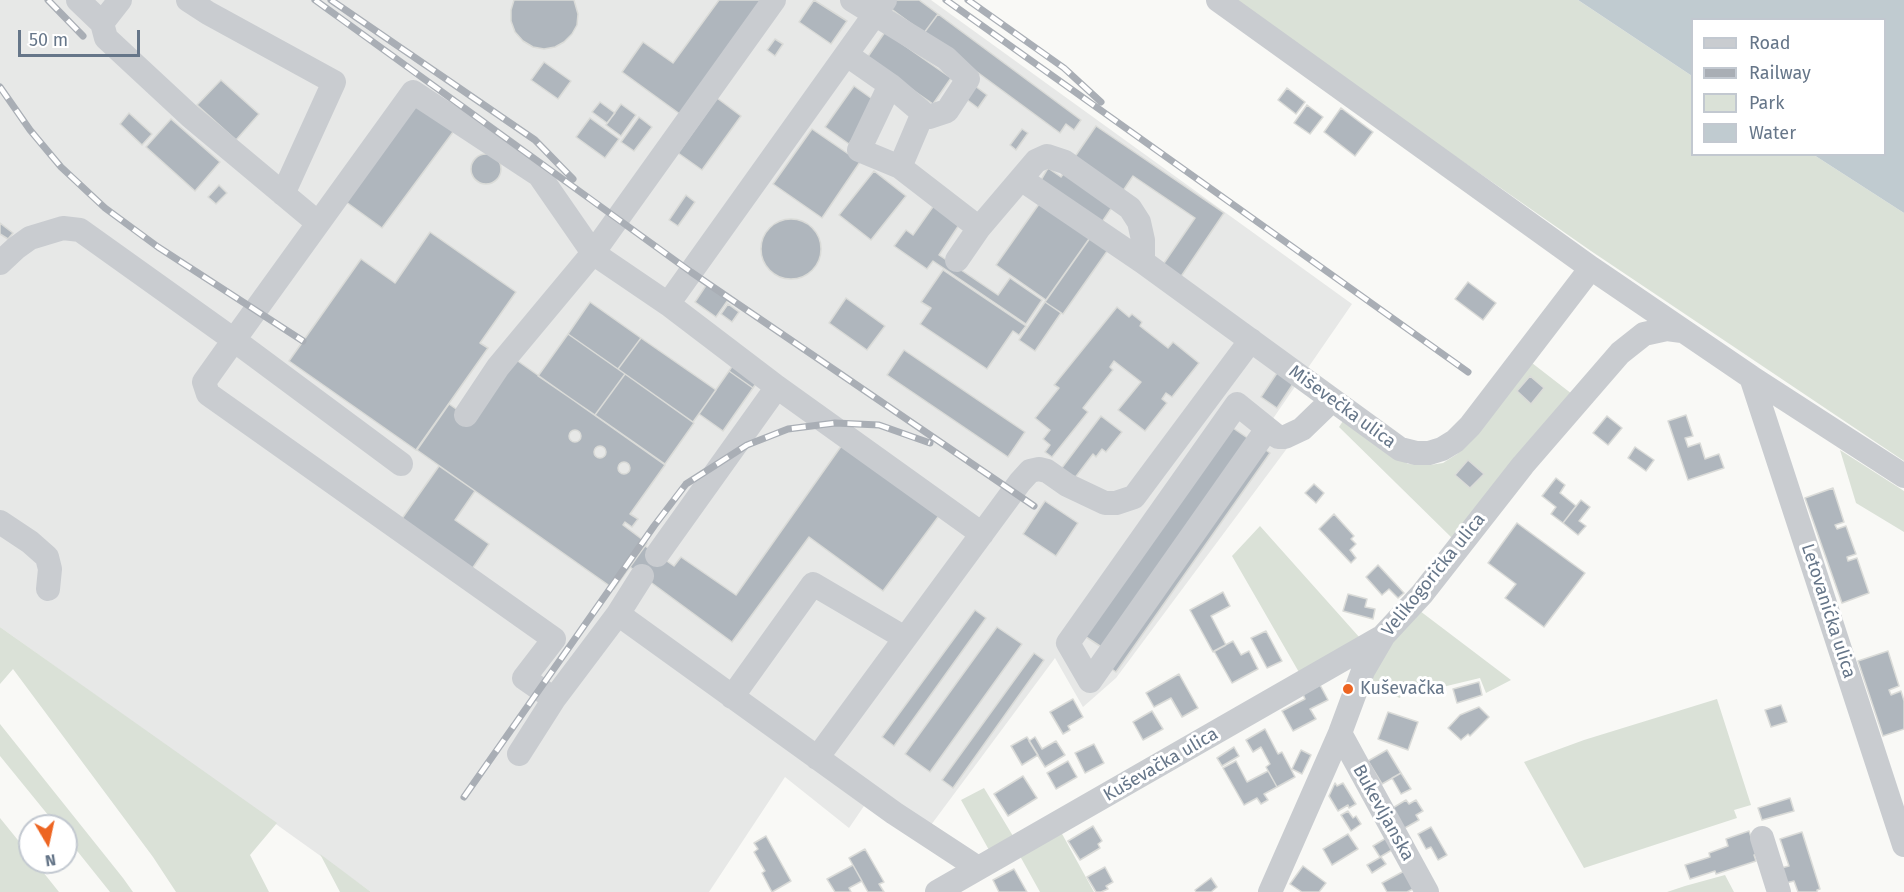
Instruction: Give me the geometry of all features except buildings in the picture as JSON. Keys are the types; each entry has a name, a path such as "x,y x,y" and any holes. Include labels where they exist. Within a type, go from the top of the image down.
{"street":[{"path":"78,0 102,23 106,38 190,116 318,224"},
{"path":"102,23 120,0"},
{"path":"188,0 334,82 283,194"},
{"path":"466,415 498,367 593,253 774,0"},
{"path":"847,55 891,85 929,117 947,111 968,79 946,58 879,8 852,0"},
{"path":"1218,0 1591,268 1751,377 1904,476"},
{"path":"668,304 879,8"},
{"path":"891,85 859,150 900,167 979,228"},
{"path":"554,699 524,678 554,639 208,394 204,382 413,92 539,175 593,253 668,304 777,387 982,534"},
{"path":"900,167 923,113"},
{"path":"957,260 979,228 1036,161 1047,156 1065,162 1130,208 1139,222 1143,240 1143,261"},
{"name":"Miševečka ulica","path":"1021,179 1143,261 1400,449 1416,453 1430,453 1442,448 1455,441 1470,426 1591,268"},
{"path":"0,263 30,238 63,228 80,230 234,340 401,464"},
{"name":"Velikogorička ulica","path":"1270,892 1340,733 1363,671 1384,635 1422,594 1523,465 1620,353 1644,334 1667,329 1682,331"},
{"path":"817,758 1030,471 1039,469 1047,471 1086,495 1105,503 1116,503 1134,496 1251,340"},
{"name":"Letovanićka ulica","path":"1751,377 1904,845"},
{"path":"657,555 777,387"},
{"path":"1267,429 1090,681 1068,643 1238,404 1278,437 1294,435 1314,419 1332,399"},
{"path":"0,522 30,542 47,557 50,569 48,589"},
{"path":"519,754 554,699 618,614 642,576"},
{"path":"732,697 813,584 905,638"},
{"path":"618,614 894,813 978,868"},
{"name":"Kuševačka ulica","path":"936,892 1384,635"},
{"name":"Bukevljanska","path":"1340,733 1427,892"},
{"path":"1762,838 1779,892"}],"shaded area":[{"path":"0,0 931,0 1352,304 1272,420 1294,439 1116,678 1083,707 1055,658 931,825 877,787 849,828 785,777 709,892 371,892 0,627"}],"green space":[{"path":"1231,0 1578,0 1691,75 1691,156 1816,156 1904,213 1904,461 1591,251"},
{"path":"1532,363 1572,394 1453,539 1339,427 1343,421 1408,464 1443,463 1457,454"},
{"path":"1840,450 1904,491 1904,532 1856,503"},
{"path":"1260,526 1360,638 1300,674 1232,556"},
{"path":"1420,611 1511,680 1486,693 1480,678 1430,690 1407,681 1400,698 1369,686 1378,660"},
{"path":"0,627 277,823 250,855 269,892 176,892 153,857 13,669 0,684"},
{"path":"1717,699 1751,805 1734,810 1737,818 1584,868 1524,762 1584,740"},
{"path":"0,724 72,814 47,814 0,756"},
{"path":"984,788 1013,836 989,850 961,800"},
{"path":"0,818 18,840 18,874 45,874 59,892 0,892"},
{"path":"78,822 133,892 110,892 78,852"},
{"path":"1061,832 1094,892 1040,892 1020,856"},
{"path":"320,854 371,892 340,892"},
{"path":"1725,875 1734,892 1667,892 1685,886"}],"water":[{"path":"1578,0 1904,0 1904,213 1816,156 1886,156 1886,18 1691,18 1691,75"}],"railway":[{"path":"48,0 83,36"},
{"path":"315,0 691,272 1034,506"},
{"path":"331,0 535,140 573,179"},
{"path":"946,0 1468,372"},
{"path":"968,0 1064,68 1101,102"},
{"path":"0,87 30,130 61,167 105,208 158,247 303,341"},
{"path":"464,797 654,526 686,484 747,445 788,429 835,423 879,425 930,443"}],"place":[{"name":"Kuševačka","path":"1348,689"}]}
